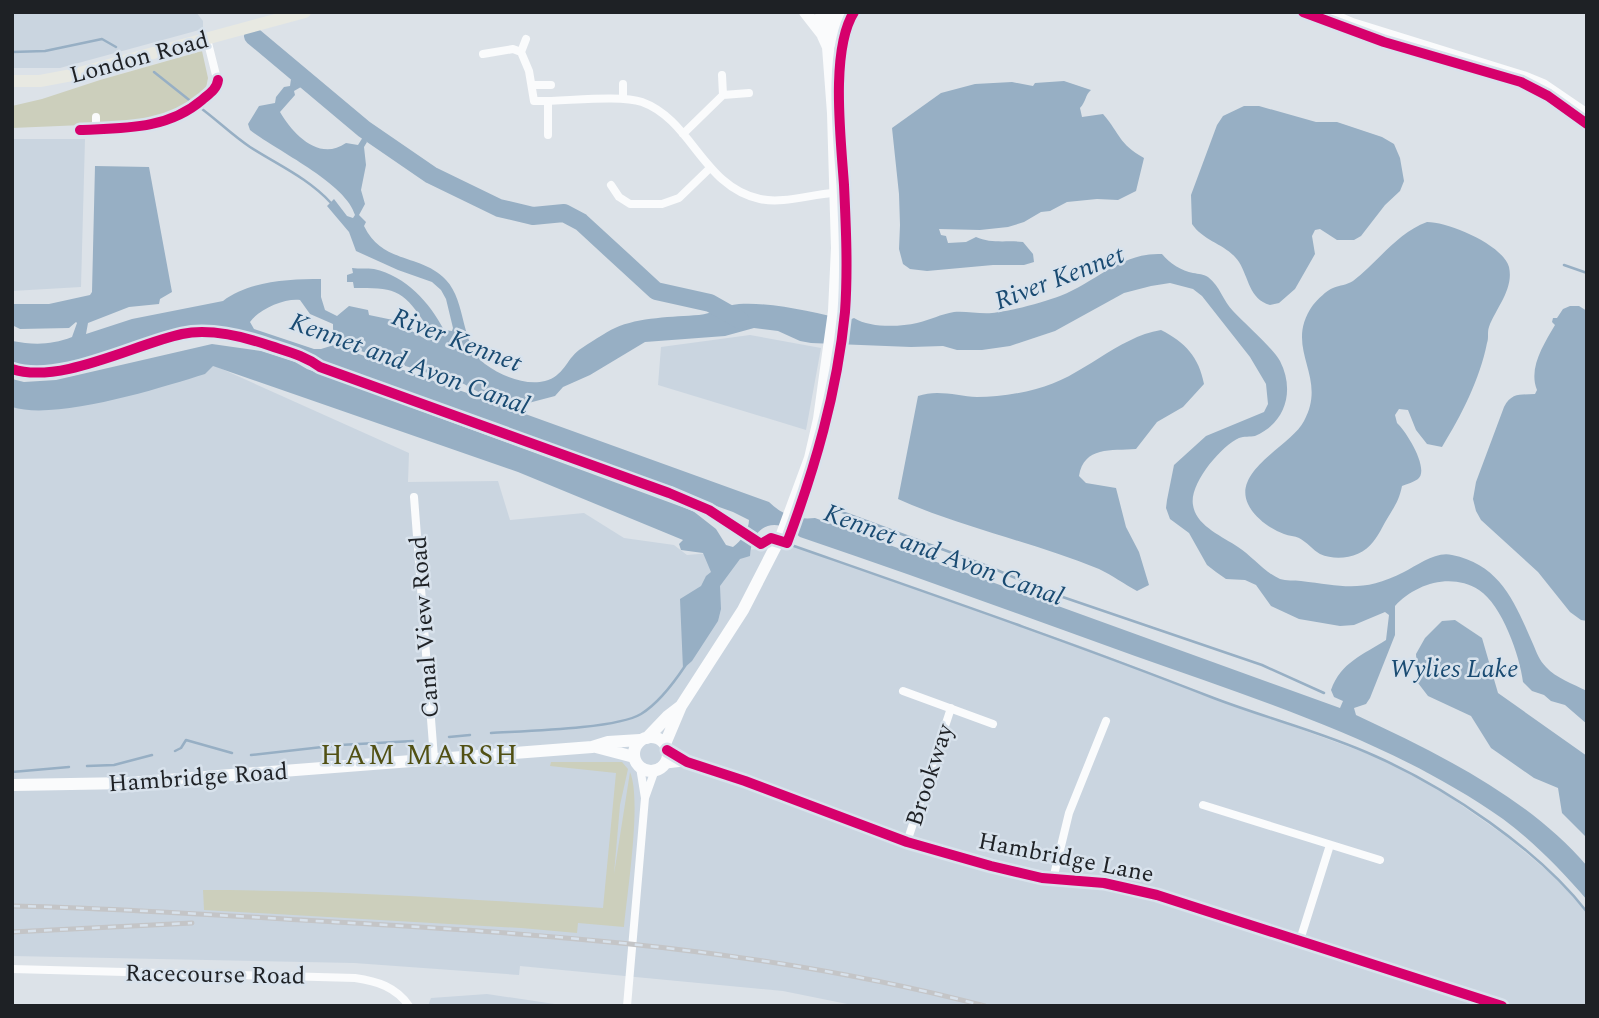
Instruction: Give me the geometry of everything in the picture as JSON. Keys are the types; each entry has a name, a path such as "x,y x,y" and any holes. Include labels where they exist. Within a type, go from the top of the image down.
{"main road":[{"name":"London Road","path":"12,81 72,75 305,12"},
{"path":"805,12 828,39"},
{"path":"681,706 635,749 637,762 648,770 659,767 666,761 666,747 681,706 743,610 782,534 810,458 819,419 837,279 833,113 828,39 821,12"},
{"path":"828,39 832,12"},
{"path":"828,39 846,12"},
{"path":"1324,12 1352,24 1526,78 1543,85 1587,115"},
{"path":"643,739 658,740 666,747"},
{"name":"Hambridge Road","path":"12,785 129,783 592,747 608,742 643,739"},
{"name":"Hambridge Road","path":"592,747 637,762"}],"street":[{"path":"79,130 151,125 182,114 194,106 218,83 207,39"},
{"path":"526,39 521,52 532,85 534,101 639,101 648,104 683,134 710,168 734,189 770,200 835,193"},
{"path":"483,54 513,49 521,52"},
{"path":"722,75 723,95"},
{"path":"623,83 623,99"},
{"path":"532,85 551,85"},
{"path":"683,134 723,95 749,93"},
{"path":"548,101 548,135"},
{"path":"96,117 96,129"},
{"path":"611,185 616,200 630,204 662,204 680,198 710,168"},
{"name":"Canal View Road","path":"414,497 434,758"},
{"name":"Brookway","path":"903,691 993,724"},
{"name":"Brookway","path":"907,842 951,708"},
{"path":"1054,879 1069,813 1106,721"},
{"name":"Hambridge Lane","path":"666,747 687,762 745,780 907,842 991,866 1054,879 1127,887 1502,1006"},
{"path":"627,1003 645,798 637,762"},
{"name":"Hambridge Lane","path":"659,767 687,762"},
{"path":"645,798 659,767"},
{"path":"1203,805 1380,860"},
{"path":"1300,940 1330,845"},
{"name":"Racecourse Road","path":"12,970 355,978 389,987 409,1006"}],"shaded area":[{"path":"12,12 196,12 203,21 203,29 60,68 12,68"},
{"path":"12,139 85,139 81,287 12,291"},
{"path":"750,335 821,348 806,430 658,385 661,347"},
{"path":"213,365 409,453 408,482 498,481 510,520 584,513 624,538 674,545 687,555 794,546 1086,648 1374,756 1431,784 1507,837 1550,873 1583,906 1587,912 1587,1006 857,1006 783,991 520,966 519,975 354,963 12,956 12,403"},
{"path":"487,994 568,1006 428,1006 431,998"}],"green space":[{"path":"202,51 208,78 206,88 170,113 130,123 12,128 12,106"},
{"path":"551,762 622,762 628,769 620,805 614,874 630,772 635,803 624,927 578,923 577,933 204,910 203,890 353,893 603,908 616,773 550,766"}],"water":[{"path":"291,79 301,87 294,91 295,95 280,112 292,129 308,143 326,149 346,143 358,145 363,137 367,142 364,147 366,165 361,190 365,204 359,215 366,222 364,226 372,238 381,247 425,266 446,280 453,289 467,335 477,356 498,372 522,381 551,379 561,372 579,350 624,324 704,314 734,305 781,306 893,326 917,323 954,312 992,313 1036,304 1073,290 1122,263 1148,255 1162,254 1180,268 1208,277 1230,307 1276,355 1285,372 1287,394 1280,414 1266,430 1255,436 1241,437 1215,457 1201,477 1193,496 1193,505 1199,519 1282,580 1341,586 1377,583 1427,559 1446,554 1469,560 1494,577 1512,600 1544,664 1560,678 1587,691 1587,724 1565,705 1532,691 1523,682 1508,632 1487,597 1468,585 1445,581 1413,592 1395,606 1395,635 1370,698 1366,704 1354,708 1356,715 1449,761 1509,798 1537,819 1587,866 1587,900 1547,857 1503,819 1460,791 1371,745 1278,707 800,537 782,526 767,526 760,530 755,536 750,556 740,559 720,586 721,609 718,621 692,661 683,669 680,599 701,586 711,572 703,553 681,550 679,544 683,540 518,472 213,366 205,374 108,401 54,410 12,407 12,379 24,382 56,380 212,344 261,351 693,511 716,529 726,545 733,547 739,542 749,520 733,512 351,375 319,362 303,352 252,335 243,337 199,327 71,364 44,369 12,367 12,341 42,344 57,342 72,337 77,323 69,328 20,329 12,325 12,304 49,304 90,295 92,292 95,166 149,167 172,292 160,299 159,304 129,307 88,323 86,334 132,319 223,301 257,285 321,279 321,297 325,310 337,316 349,306 368,310 369,315 393,320 427,340 436,340 402,296 387,290 354,288 353,282 347,282 347,275 353,273 352,268 374,269 407,284 432,310 444,330 452,331 446,299 441,290 432,282 356,251 349,232 327,206 334,199 347,216 353,218 355,215 349,203 339,191 250,130 248,124 259,106 275,103 284,87 290,86","holes":["1170,283 1193,289 1202,296 1250,357 1266,384 1268,404 1264,412 1206,436 1174,465 1166,508 1170,519 1189,533 1207,565 1226,579 1245,580 1256,585 1271,606 1299,619 1340,626 1354,625 1385,612 1389,615 1386,640 1354,660 1335,680 1331,690 1334,697 1343,701 1340,708 815,518 790,516 769,502 334,345 314,349 254,329 250,322 273,305 300,300 310,314 333,324 333,336 346,345 464,384 491,399 517,406 555,396 563,387 590,375 645,342 725,336 754,328 778,331 811,343 943,346 957,350 982,350 1010,346 1055,331 1124,293"]},
{"path":"1064,81 1091,90 1080,108 1082,117 1103,114 1124,143 1144,158 1136,191 1118,200 1067,202 1008,227 980,230 939,229 941,235 946,236 948,243 966,242 976,237 993,241 1023,242 1033,254 1034,262 1024,265 927,271 910,269 903,264 899,249 899,194 892,128 941,93 975,84 1012,82 1033,86 1035,83"},
{"path":"1244,106 1259,106 1316,122 1337,122 1382,137 1394,144 1400,158 1404,181 1400,191 1385,205 1361,236 1354,240 1337,240 1320,229 1315,230 1312,236 1315,254 1295,289 1279,303 1270,305 1254,293 1234,256 1192,224 1191,195 1217,125 1223,116"},
{"path":"1427,222 1461,230 1497,251 1509,267 1507,291 1489,327 1488,341 1475,384 1442,447 1427,444 1416,430 1408,410 1399,409 1395,415 1397,423 1415,450 1421,474 1418,479 1402,486 1377,537 1363,551 1342,558 1320,554 1299,538 1273,529 1258,518 1248,504 1245,492 1248,480 1297,430 1310,405 1312,390 1302,335 1313,305 1330,289 1353,281 1397,240"},
{"name":"Wylies Lake","path":"1579,306 1587,311 1587,621 1570,612 1538,572 1481,520 1473,499 1476,482 1504,407 1514,397 1535,394 1537,390 1534,373 1542,348 1555,325 1553,318 1557,318 1563,309"},
{"path":"1161,330 1190,351 1199,366 1204,384 1183,407 1157,422 1136,449 1093,455 1086,459 1079,476 1086,483 1116,488 1126,527 1139,552 1149,585 1137,591 1099,569 898,499 918,396 940,393 977,397 1036,389 1069,376 1129,341"},
{"name":"Wylies Lake","path":"1455,620 1482,638 1498,693 1587,756 1587,838 1562,813 1558,788 1534,778 1491,748 1471,716 1428,696 1418,683 1416,654 1425,638 1442,621"}],"waterway":[{"path":"253,36 364,129 431,175 499,208 533,216 564,213 581,222 656,291 710,303 740,320"},
{"path":"12,52 45,51 102,39 116,47"},
{"path":"154,72 193,103"},
{"path":"198,106 250,147 313,186 331,203"},
{"path":"1564,265 1587,273"},
{"name":"Kennet and Avon Canal","path":"834,509 990,567 1048,592 1262,665 1324,693"},
{"path":"794,546 1055,638 1375,756 1432,785 1490,822 1543,866 1587,912"},
{"path":"491,733 569,728 629,719 654,704 685,666"},
{"path":"449,737 470,735"},
{"path":"175,751 181,748 186,740 232,753"},
{"path":"251,755 340,745 413,741"},
{"path":"87,766 114,765 152,755"},
{"path":"12,772 69,767"}],"railway":[{"path":"12,906 214,915 581,939 743,958 824,971 985,1006"},
{"path":"12,932 192,923"}],"cycle path":[{"path":"12,369 52,372 74,368 193,332 239,337 290,352 320,367 669,493 709,510 761,544 771,538 787,543 824,430 845,312 847,264 839,72 847,28 854,12"},
{"path":"1303,12 1384,42 1521,82 1548,96 1587,124"},
{"path":"80,130 144,126 174,117 207,96 218,80"},
{"path":"667,750 687,762 907,842 1042,878 1104,883 1157,895 1502,1006"}],"district":[{"name":"HAM MARSH","path":"420,754"}],"water label":[{"name":"River Kennet","path":"1059,277"},
{"name":"River Kennet","path":"457,339"}]}
